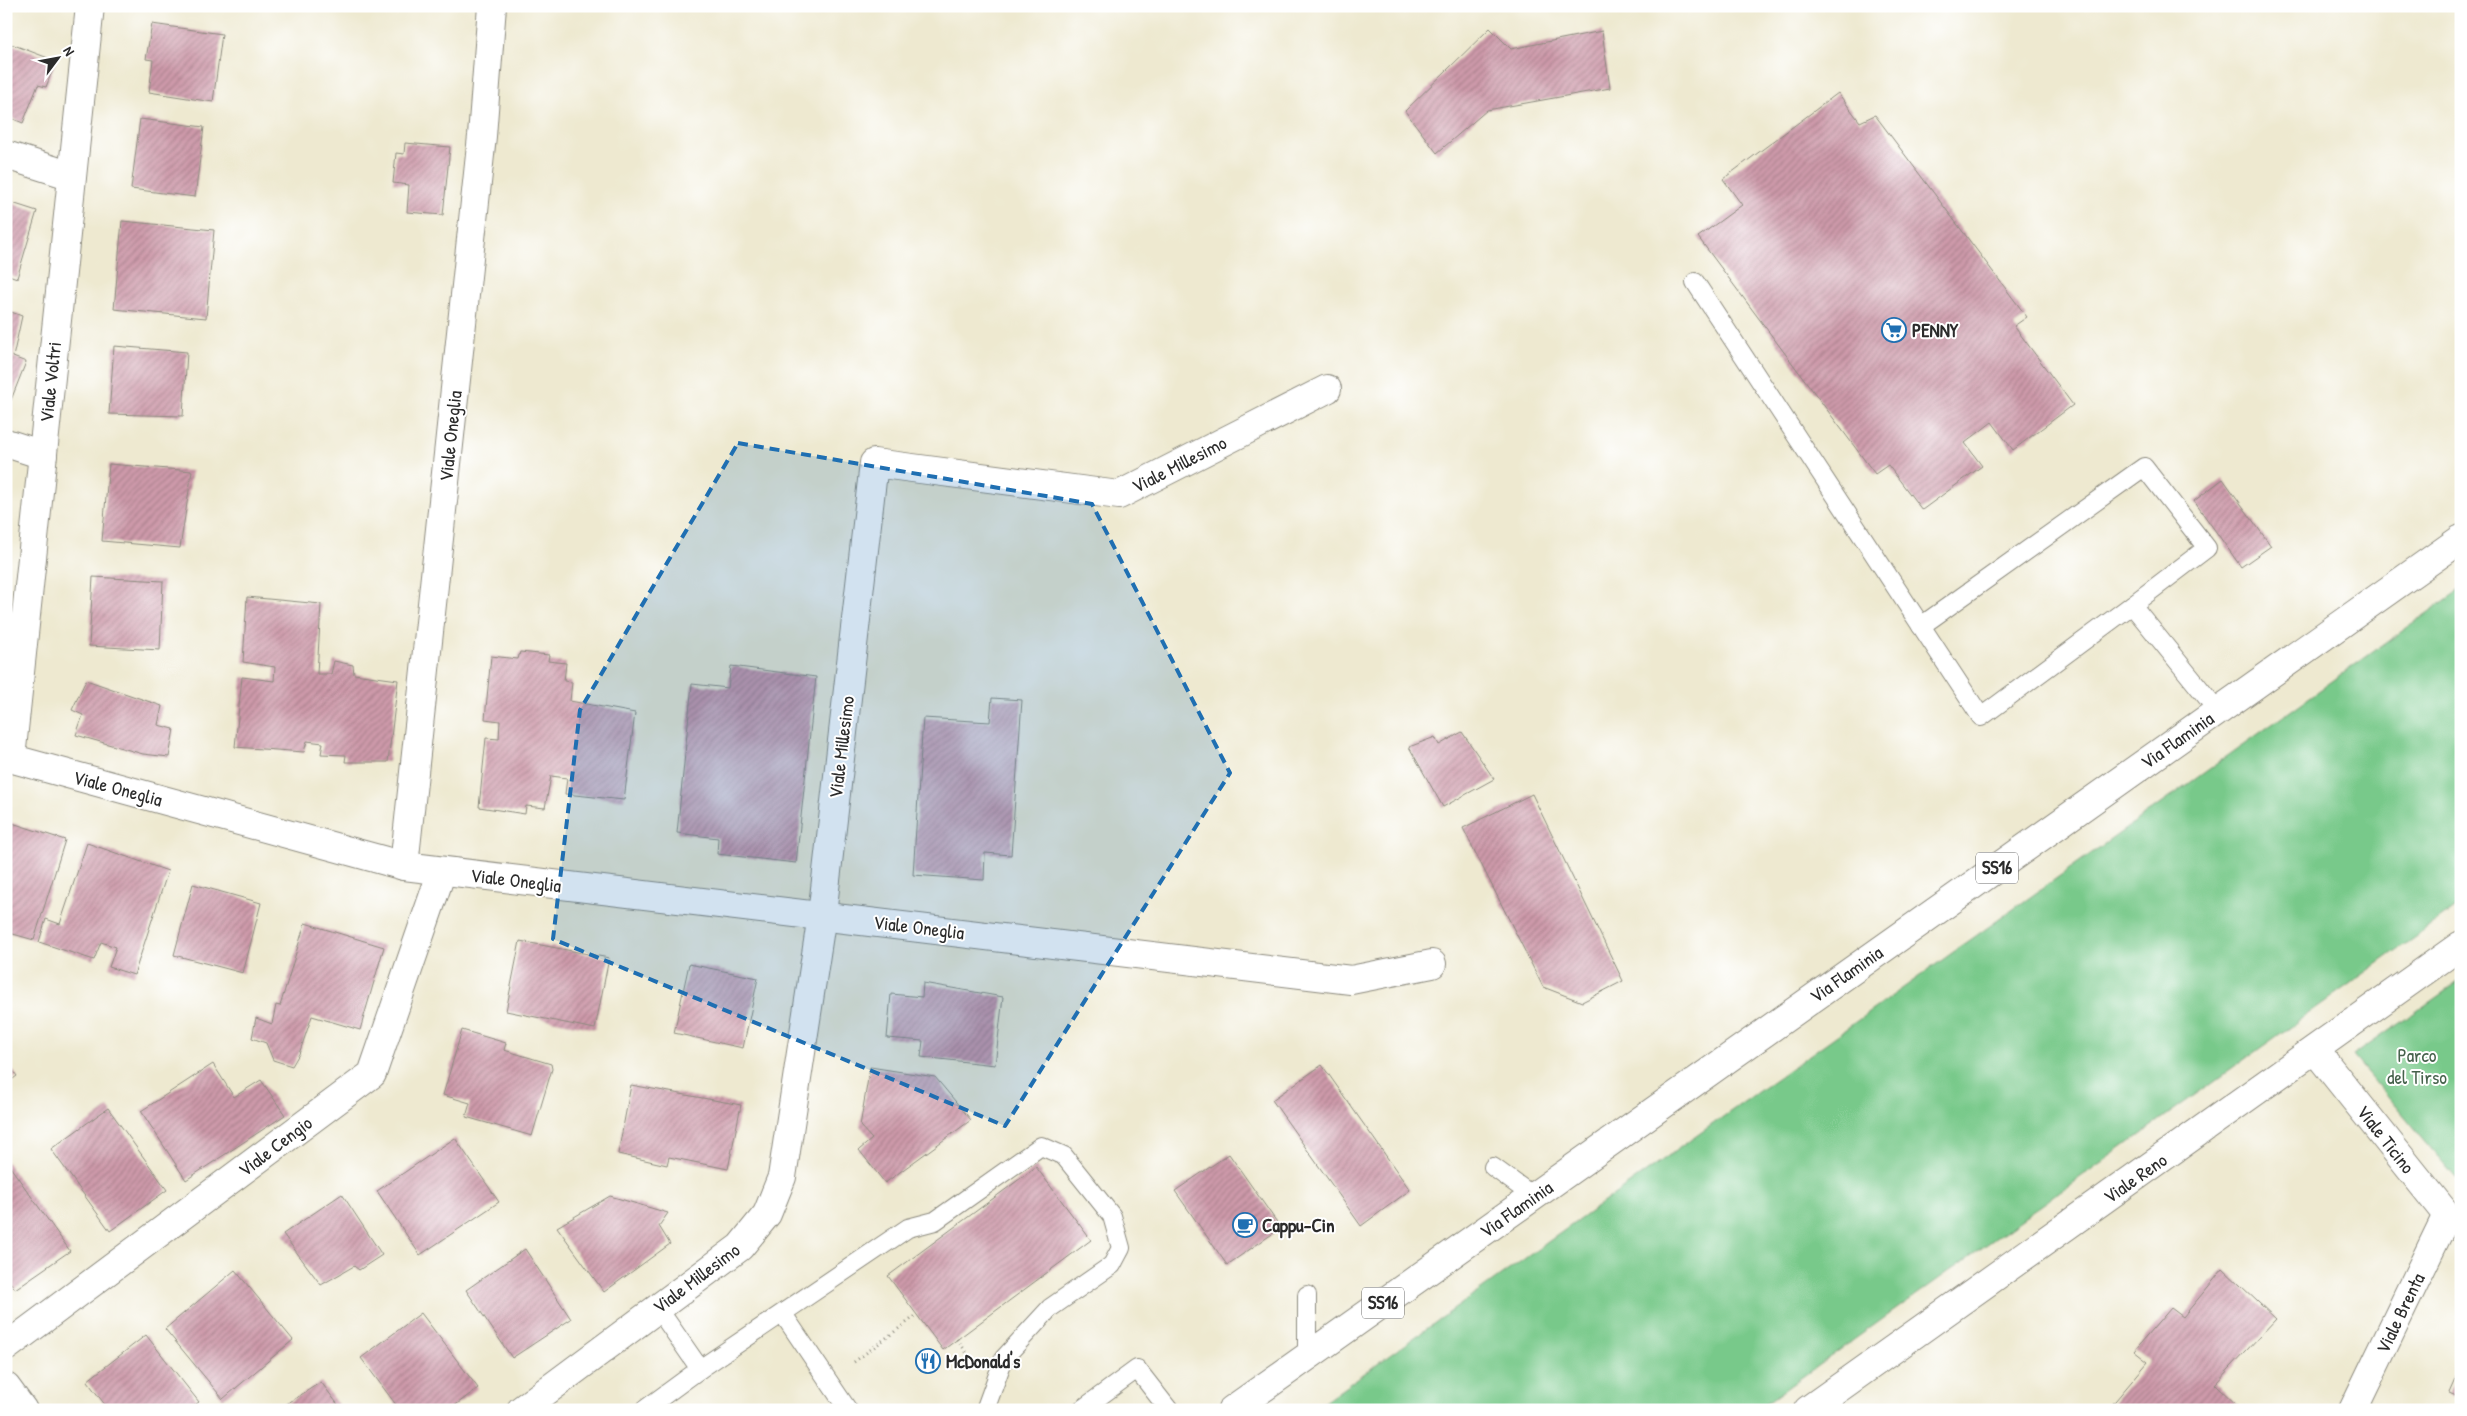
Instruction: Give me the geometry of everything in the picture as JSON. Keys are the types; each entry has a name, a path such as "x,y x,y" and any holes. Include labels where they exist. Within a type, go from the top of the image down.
{"street":[{"name":"Viale Voltri","path":"9,757 90,6"},
{"name":"Viale Oneglia","path":"404,866 482,136 492,6"},
{"path":"6,155 72,176"},
{"name":"Viale Millesimo","path":"530,1405 657,1307 740,1247 768,1214 782,1177 822,915 874,463 1119,495 1327,389"},
{"path":"6,443 43,455"},
{"name":"Via Flaminia","path":"1232,1410 2461,539"},
{"name":"Viale Oneglia","path":"9,757 404,866 1351,980 1432,964"},
{"name":"Viale Cengio","path":"6,1347 372,1074 442,871"},
{"name":"Viale Reno","path":"1808,1410 2461,945"},
{"name":"Viale Ticino","path":"2315,1050 2454,1219"},
{"name":"Viale Brenta","path":"2353,1410 2454,1219"},
{"path":"6,1387 23,1410"}],"lane":[{"path":"1695,282 1921,626 1981,717 2207,548 2144,467 1921,626"},
{"path":"2132,605 2218,711"},
{"path":"644,1410 908,1228 935,1221 1042,1146 1064,1156 1112,1216 1121,1248 1112,1265 1050,1308 1004,1358 985,1410"},
{"path":"1494,1167 1533,1196"},
{"path":"1307,1295 1307,1357"},
{"path":"657,1307 700,1370"},
{"path":"783,1314 848,1410"},
{"path":"1080,1410 1137,1369 1169,1410"}],"path":[{"path":"829,1380 917,1315"}],"highlighted area":[{"path":"738,443 1092,504 1230,773 1005,1126 553,939 580,710"}],"green space":[{"path":"2461,589 2461,904 1756,1410 1313,1410"},
{"name":"Parco del Tirso","path":"2461,980 2461,1184 2353,1056"}],"building":[{"path":"152,24 222,34 213,102 149,92 153,60 146,59"},
{"path":"1490,28 1511,49 1602,31 1610,88 1487,110 1437,153 1405,111"},
{"path":"6,42 56,61 46,87 38,85 23,123 6,116"},
{"path":"1838,93 1860,122 1875,115 2027,317 2014,326 2073,405 2013,450 1992,422 1965,443 1982,466 1922,510 1888,465 1875,474 1698,237 1742,205 1723,179"},
{"path":"140,119 204,127 195,197 131,189"},
{"path":"405,143 450,147 443,215 407,212 409,185 393,183 396,153 404,154"},
{"path":"6,201 37,211 17,278 6,274"},
{"path":"122,221 214,230 206,318 114,309"},
{"path":"6,310 22,316 13,357 26,362 9,405 6,404"},
{"path":"114,346 187,352 183,416 109,414"},
{"path":"109,464 192,471 180,548 102,541"},
{"path":"2223,479 2271,546 2241,567 2194,501"},
{"path":"93,577 163,581 160,650 89,646"},
{"path":"247,597 321,604 317,674 331,674 334,661 353,665 354,674 398,680 388,762 345,762 346,755 321,754 323,743 307,741 304,752 235,747 242,677 274,681 275,667 243,662"},
{"path":"520,652 549,655 548,661 566,663 564,681 572,682 570,701 635,713 624,800 565,794 567,778 551,776 545,808 526,806 525,814 479,807 486,738 499,739 500,721 485,719 491,656 518,659"},
{"path":"731,666 816,677 796,863 717,854 718,838 677,833 692,684 728,688"},
{"path":"86,680 162,706 158,725 174,729 169,757 143,754 76,735 83,715 72,710"},
{"path":"992,698 1022,700 1011,855 985,853 984,880 913,875 923,718 990,722"},
{"path":"1462,732 1494,779 1443,807 1409,747 1435,737 1439,745"},
{"path":"1532,794 1623,981 1582,1002 1543,987 1463,828"},
{"path":"6,821 65,840 34,940 6,932"},
{"path":"87,843 168,871 134,975 109,967 116,947 101,942 94,960 39,942 46,919 60,924"},
{"path":"193,884 261,903 243,973 174,955"},
{"path":"305,923 384,947 360,1030 312,1016 299,1054 292,1066 273,1060 266,1043 252,1038 256,1018 272,1024 276,1005 280,1006"},
{"path":"520,941 609,958 595,1029 506,1011"},
{"path":"689,964 758,978 743,1048 674,1033"},
{"path":"923,983 1003,997 995,1065 921,1057 923,1041 887,1038 891,994 922,997"},
{"path":"462,1030 506,1043 504,1050 551,1064 552,1069 532,1136 466,1117 470,1103 443,1095"},
{"path":"6,1061 17,1076 6,1084"},
{"path":"213,1064 234,1097 261,1080 285,1115 186,1180 141,1111"},
{"path":"1322,1065 1410,1190 1361,1226 1272,1100"},
{"path":"870,1067 935,1077 971,1120 885,1183 859,1150 872,1139 860,1126"},
{"path":"631,1085 741,1105 728,1169 669,1157 667,1165 618,1154"},
{"path":"108,1108 167,1190 110,1231 51,1149"},
{"path":"455,1138 499,1202 420,1255 377,1191"},
{"path":"1229,1154 1281,1228 1227,1265 1175,1191"},
{"path":"6,1161 70,1251 15,1289 6,1276"},
{"path":"1036,1167 1091,1240 943,1350 888,1276"},
{"path":"342,1194 382,1255 359,1270 354,1266 321,1285 283,1234"},
{"path":"610,1196 668,1213 659,1226 670,1244 604,1292 557,1227"},
{"path":"525,1249 571,1319 512,1358 466,1290"},
{"path":"2223,1269 2276,1319 2215,1384 2242,1410 2112,1410 2110,1407 2148,1362 2134,1351 2171,1308 2183,1317"},
{"path":"235,1270 293,1340 223,1399 165,1329"},
{"path":"421,1313 478,1388 449,1410 400,1410 361,1358"},
{"path":"146,1335 199,1402 188,1410 109,1410 87,1381"},
{"path":"2461,1366 2461,1398 2449,1393"},
{"path":"321,1382 342,1410 287,1410 285,1405"}],"place":[{"name":"PENNY","path":"1894,330"},
{"name":"Cappu-Cin","path":"1245,1225"},
{"name":"McDonald's","path":"928,1361"}]}
